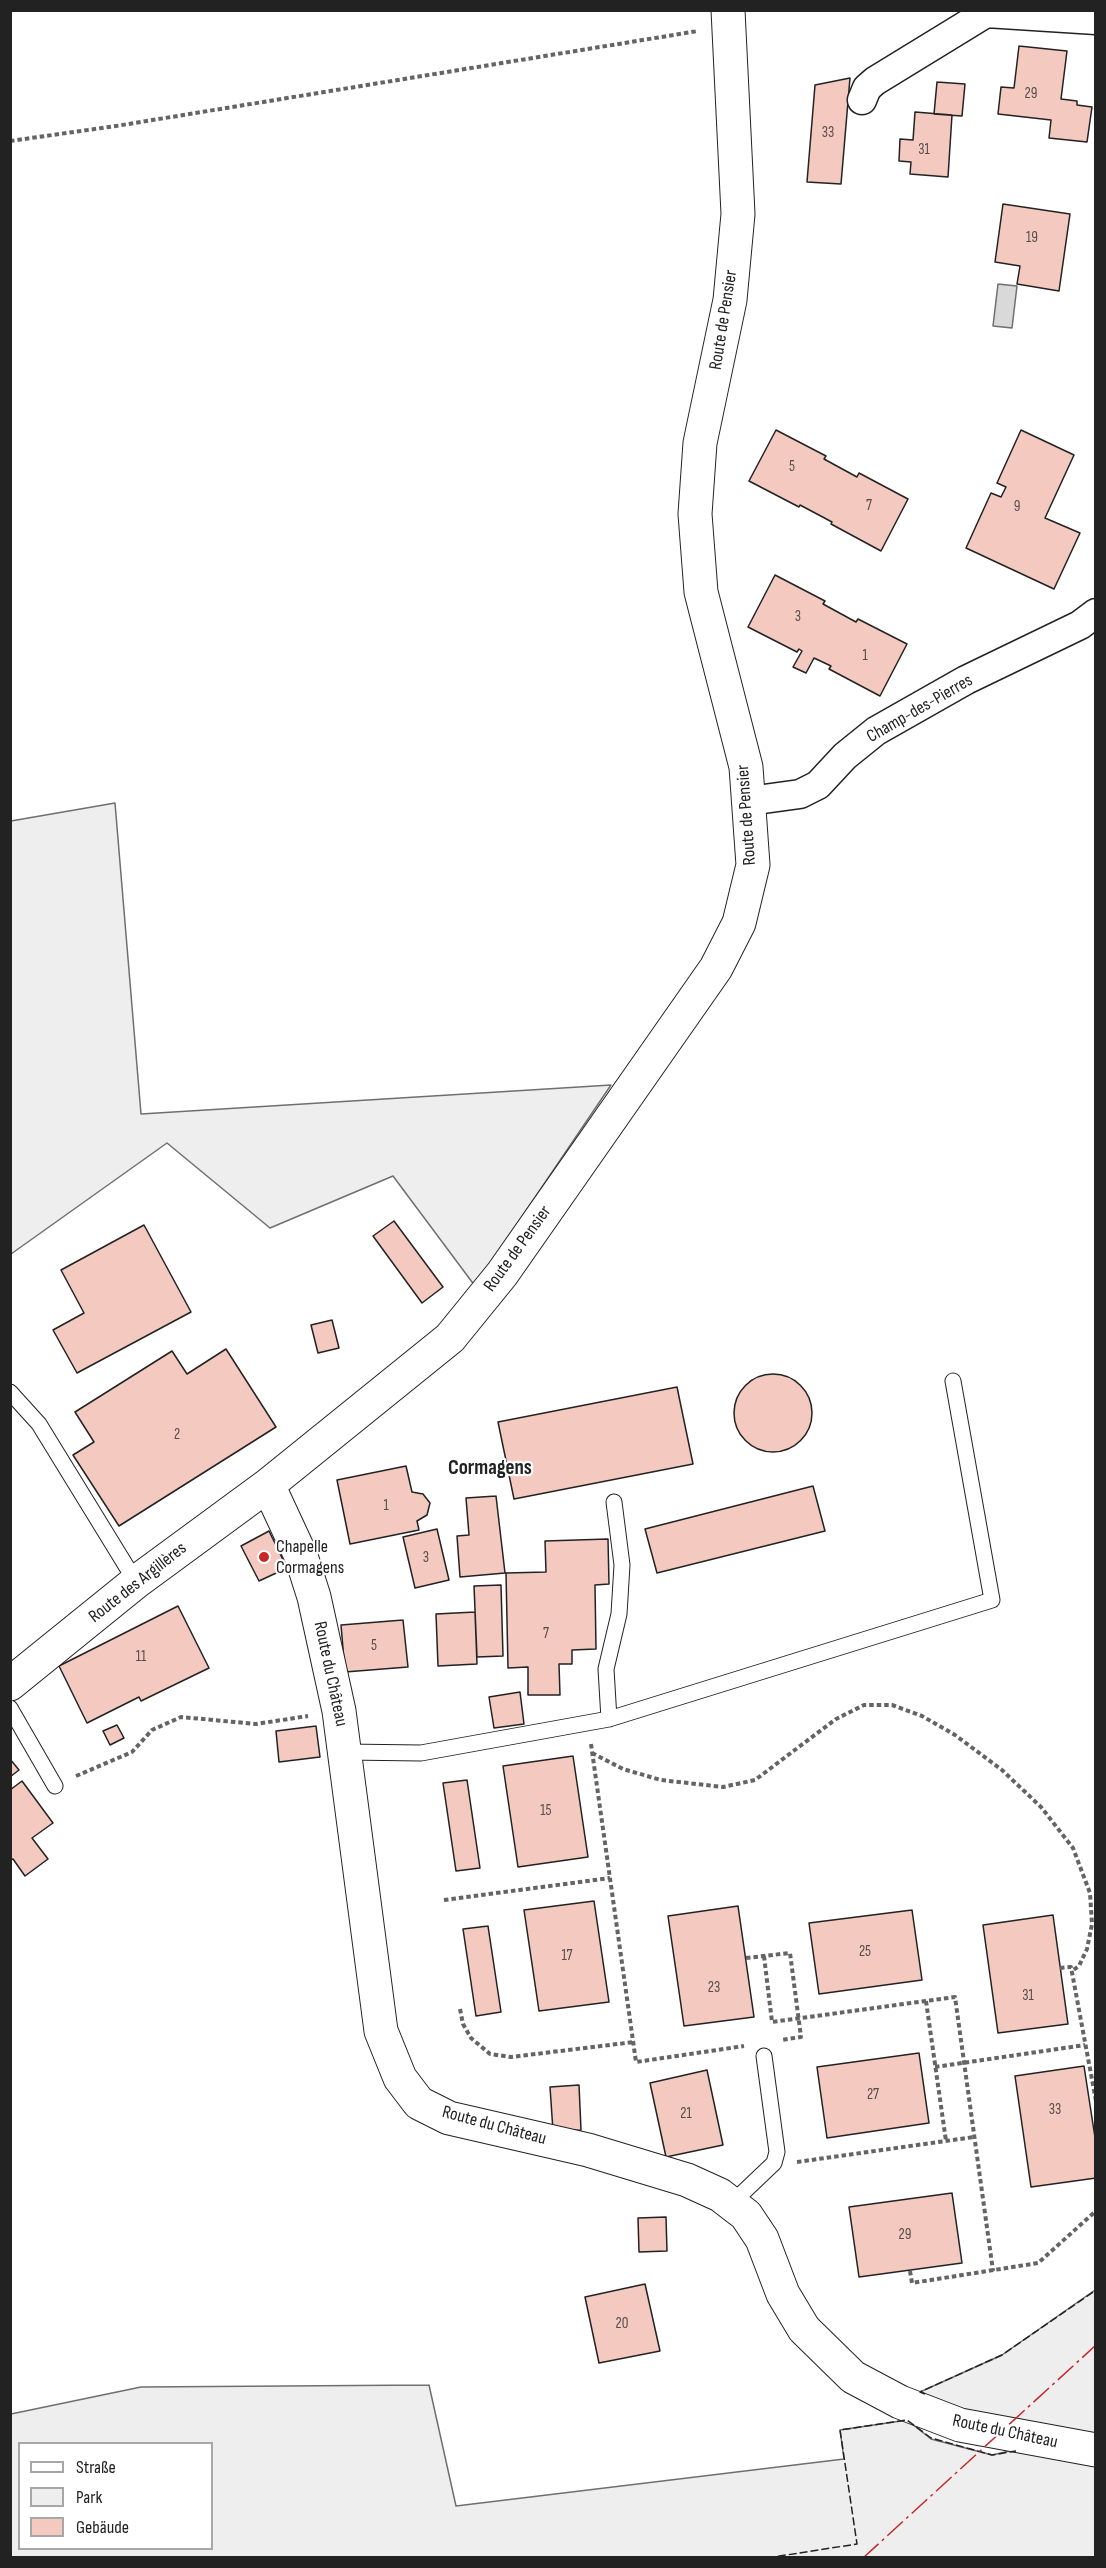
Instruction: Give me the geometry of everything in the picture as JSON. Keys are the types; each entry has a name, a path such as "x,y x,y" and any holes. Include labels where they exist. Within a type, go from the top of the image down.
{"street":[{"path":"862,100 867,88 875,81 986,13 1095,20"},
{"name":"Route de Pensier","path":"268,1485 450,1338 502,1274 716,968 739,923 753,865 746,767 701,592 695,514 700,442 730,300 738,214 729,18"},
{"name":"Champ-des-Pierres","path":"749,801 800,794 818,785 845,756 876,731 966,681 1080,625 1095,613"},
{"name":"Route des Argillères","path":"10,1684 136,1582 268,1485"},
{"name":"Route du Château","path":"268,1485 301,1556 314,1597 339,1711 381,2031 400,2078 419,2103 449,2118 588,2150 687,2180 732,2203 746,2215 762,2239 783,2294 804,2329 852,2377 900,2402 960,2425 1095,2451"}],"lane":[{"path":"345,1752 421,1753 609,1719 992,1600 953,1381"},
{"path":"10,1392 39,1424 136,1582"},
{"path":"609,1719 606,1669 619,1614 622,1565 614,1502"},
{"path":"10,1708 55,1786"},
{"path":"732,2203 774,2163 777,2152 764,2056"}],"path":[{"path":"10,141 128,124 729,18"},
{"path":"592,1753 623,1769 661,1780 723,1786 755,1780 836,1719 864,1706 892,1705 922,1716 955,1735 1002,1770 1041,1807 1073,1848 1090,1893 1092,1924 1087,1949 1079,1966 1072,1971"},
{"path":"55,1786 132,1752 152,1730 181,1717 256,1724 339,1711"},
{"path":"588,1723 636,2062 750,2045"},
{"path":"444,1900 610,1878"},
{"path":"746,1958 790,1953 801,2037 772,2041"},
{"path":"764,1956 772,2022 955,1997 993,2271"},
{"path":"1060,1968 1071,1967 1095,2101"},
{"path":"926,2001 946,2141"},
{"path":"460,2009 463,2024 471,2038 490,2054 511,2057 634,2042"},
{"path":"935,2067 1085,2045"},
{"path":"774,2163 816,2162 974,2137"},
{"path":"910,2271 912,2283 1038,2263 1095,2211"}],"green space":[{"path":"115,803 141,1114 611,1085 475,1286 393,1176 270,1228 167,1143 11,1254 11,821"},
{"path":"1095,2290 1095,2439 976,2414 920,2392 1002,2355"},
{"path":"429,2385 456,2506 844,2459 840,2430 907,2420 931,2439 992,2455 1014,2450 1095,2466 1095,2557 11,2558 11,2414 141,2387"}],"shaded area":[{"path":"998,284 1017,286 1012,328 993,326"}],"building":[{"path":"1019,46 1067,51 1061,99 1077,101 1077,105 1092,107 1087,142 1049,138 1051,120 998,114 1001,87 1014,88"},
{"path":"850,78 841,184 807,182 815,85"},
{"path":"937,82 965,84 962,116 934,114"},
{"path":"915,112 952,115 948,177 910,174 911,162 899,161 900,139 913,140"},
{"path":"1003,204 1070,214 1059,291 1017,284 1020,266 995,262"},
{"path":"776,430 826,456 824,459 857,477 859,473 908,499 881,551 800,505 799,507 749,481"},
{"path":"1021,430 1074,455 1045,518 1080,533 1054,589 966,548 991,493 1001,497 1006,487 997,483"},
{"path":"775,575 825,601 823,604 856,622 858,619 907,644 880,696 829,669 831,666 814,658 806,673 793,667 802,651 799,649 797,652 748,627"},
{"path":"394,1221 443,1287 422,1303 373,1236"},
{"path":"144,1225 191,1312 77,1373 53,1330 84,1313 61,1270"},
{"path":"332,1320 339,1348 318,1353 311,1325"},
{"path":"226,1349 276,1427 119,1526 73,1455 94,1442 75,1412 172,1351 187,1374"},
{"path":"773,1374 788,1377 805,1391 812,1413 809,1428 795,1445 773,1452 758,1449 741,1435 734,1413 737,1398 751,1381"},
{"path":"677,1387 693,1464 514,1499 498,1422"},
{"path":"406,1466 412,1492 423,1494 430,1503 427,1515 417,1521 419,1530 350,1544 337,1480"},
{"path":"813,1486 825,1531 657,1573 645,1529"},
{"path":"496,1496 505,1573 460,1577 457,1536 469,1535 466,1498"},
{"path":"437,1529 449,1580 415,1588 403,1537"},
{"name":"Chapelle Cormagens","path":"269,1531 287,1568 259,1581 241,1546"},
{"path":"608,1539 609,1584 595,1585 596,1649 572,1650 572,1664 559,1664 560,1695 528,1695 528,1667 508,1668 506,1573 546,1572 545,1541"},
{"path":"501,1585 503,1656 477,1657 474,1586"},
{"path":"178,1606 209,1668 141,1701 139,1697 87,1723 59,1666"},
{"path":"475,1612 477,1664 438,1666 436,1614"},
{"path":"403,1620 408,1667 345,1672 341,1625"},
{"path":"520,1692 524,1724 494,1728 489,1697"},
{"path":"117,1725 124,1738 110,1745 103,1731"},
{"path":"316,1726 320,1757 279,1762 276,1731"},
{"path":"573,1756 588,1857 518,1867 503,1766"},
{"path":"10,1759 19,1770 10,1777"},
{"path":"467,1780 480,1868 456,1871 443,1783"},
{"path":"22,1781 53,1823 32,1838 48,1859 25,1876 13,1859 10,1860 10,1790"},
{"path":"594,1901 609,2002 539,2011 524,1910"},
{"path":"738,1906 754,2017 684,2026 668,1916"},
{"path":"912,1910 922,1980 819,1994 809,1923"},
{"path":"1053,1915 1068,2024 998,2033 983,1925"},
{"path":"488,1926 501,2012 476,2016 463,1929"},
{"path":"919,2053 929,2123 827,2138 817,2067"},
{"path":"1084,2066 1096,2144 1096,2178 1031,2187 1015,2076"},
{"path":"707,2070 723,2145 666,2157 650,2083"},
{"path":"579,2085 581,2130 553,2131 550,2087"},
{"path":"952,2193 962,2263 859,2277 849,2207"},
{"path":"666,2217 667,2251 639,2252 638,2218"},
{"path":"645,2284 660,2351 599,2363 585,2297"}],"fence":[{"path":"925,2394 920,2392 1002,2355 1096,2290"},
{"path":"767,2558 857,2544 840,2430 907,2420 931,2438 992,2455 1016,2451"}],"power":[{"path":"863,2558 1096,2345"}],"place":[{"name":"Chapelle Cormagens","path":"264,1557"}],"district":[{"name":"Cormagens","path":"490,1469"}]}
